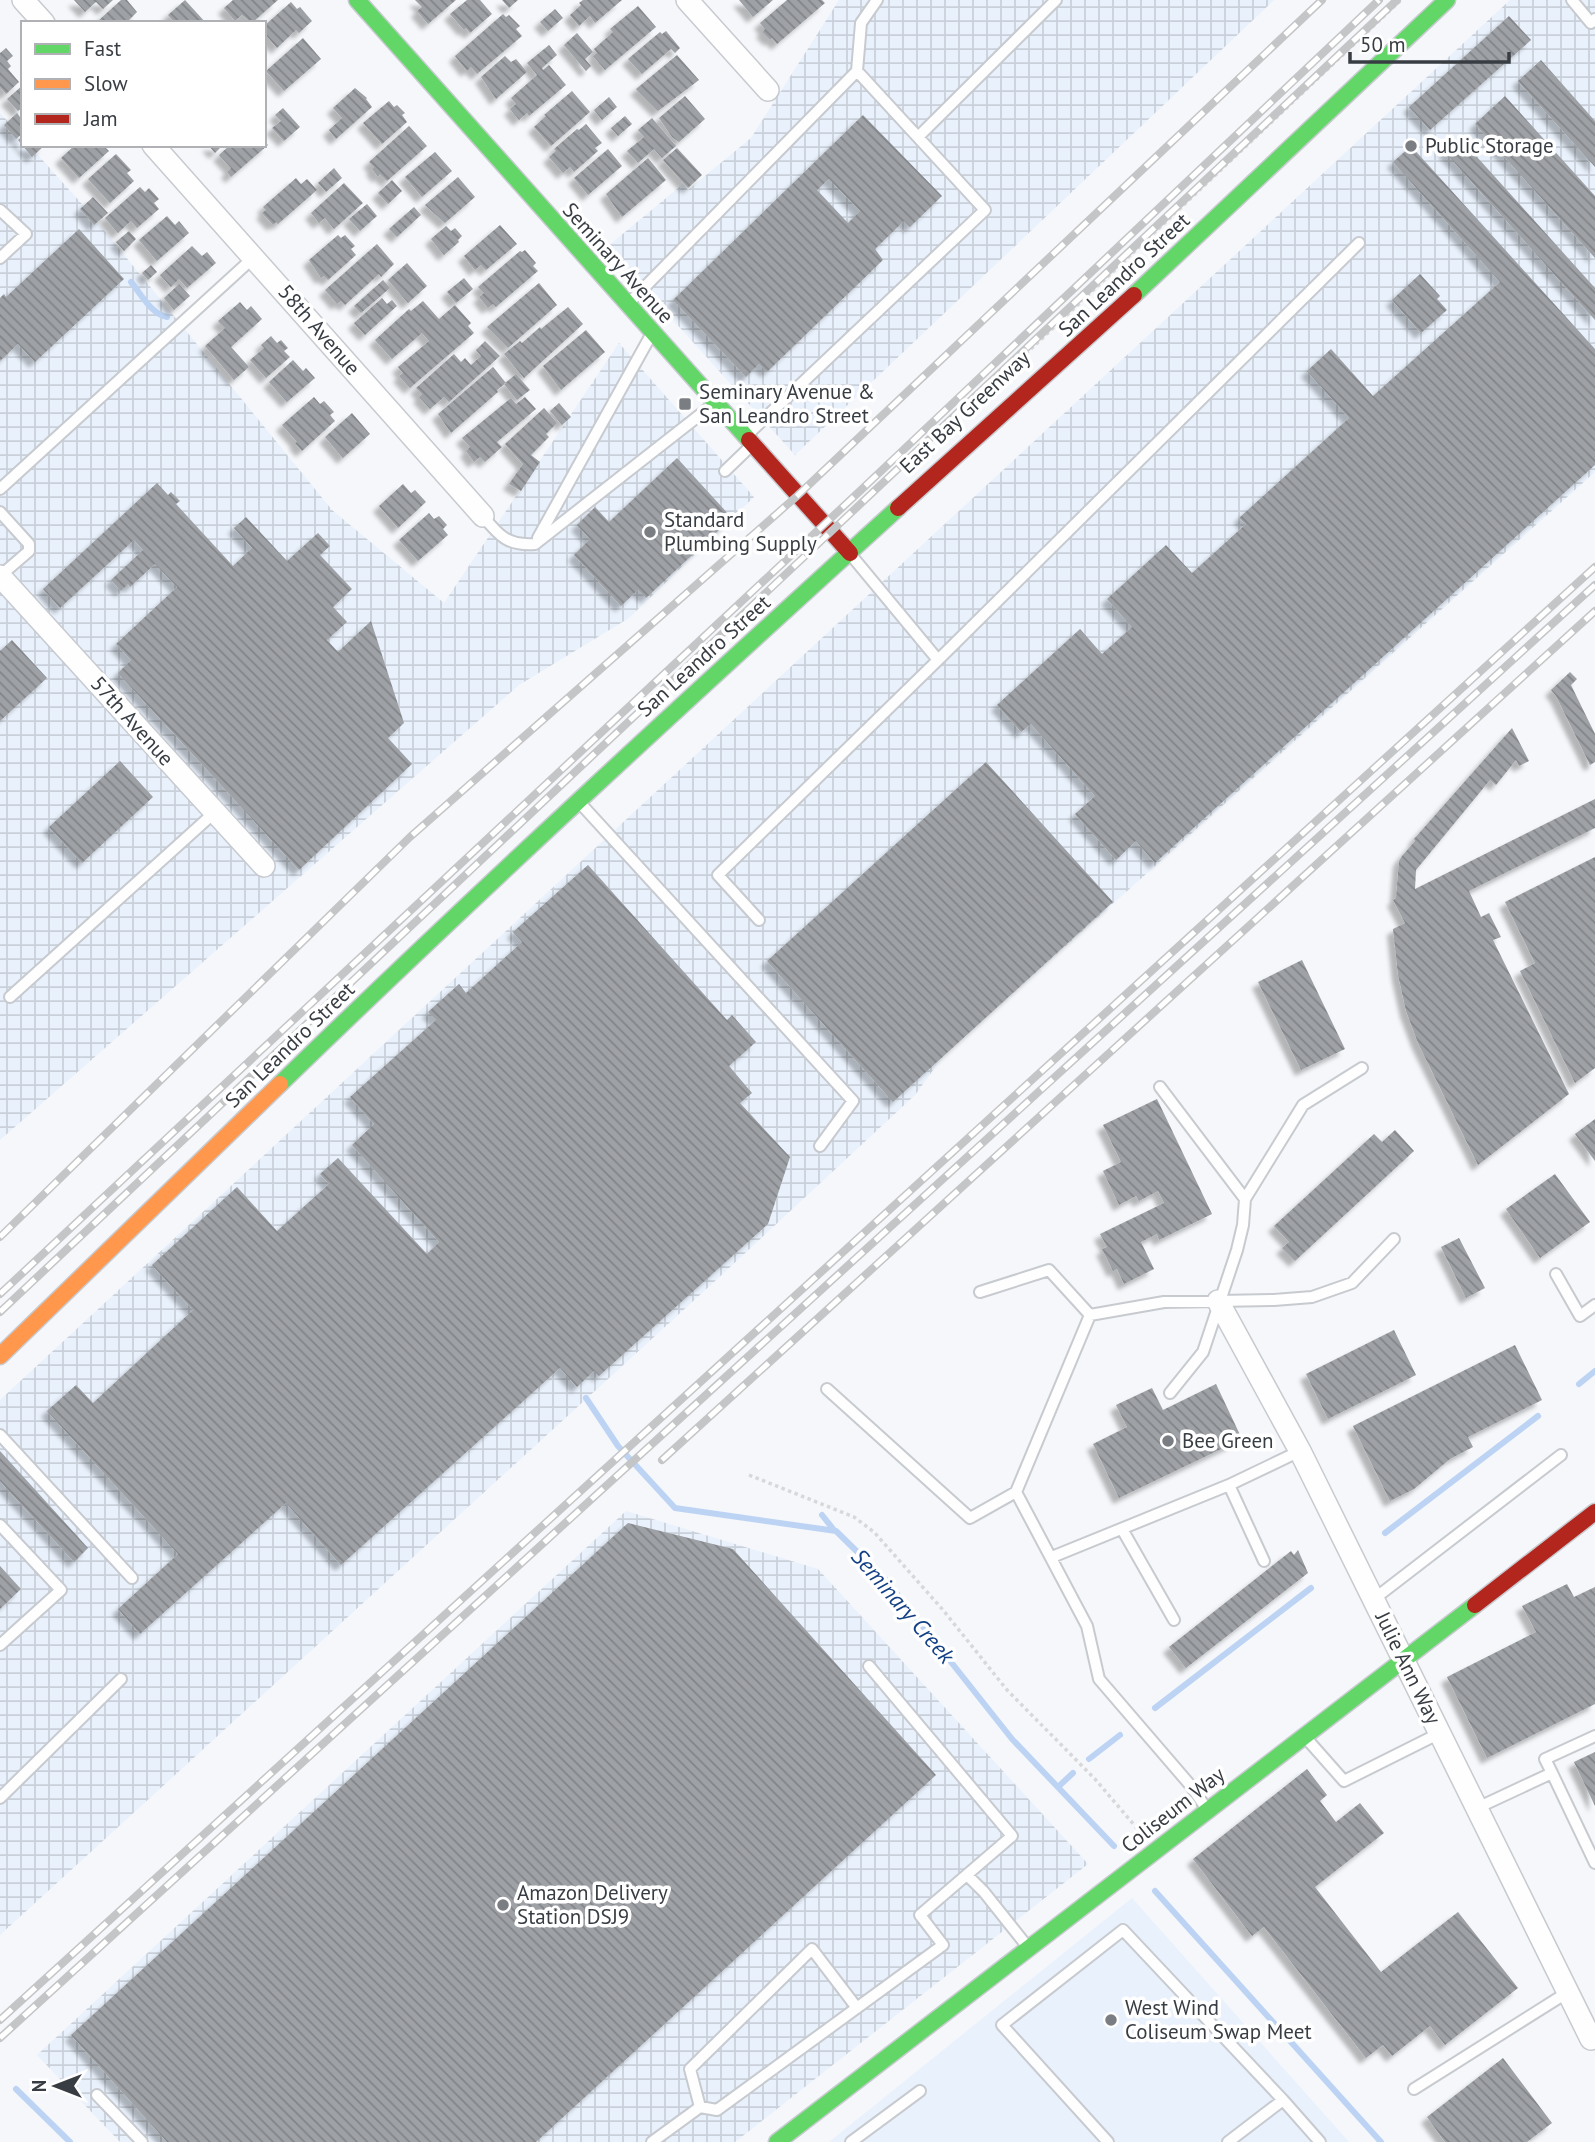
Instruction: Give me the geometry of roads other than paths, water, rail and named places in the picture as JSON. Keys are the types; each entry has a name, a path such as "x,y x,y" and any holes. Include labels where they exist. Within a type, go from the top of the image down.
{"main road":[{"name":"Seminary Avenue","path":"357,0 850,553"},
{"name":"San Leandro Street","path":"0,1356 413,956 578,801 1161,270 1447,0"},
{"name":"Coliseum Way","path":"777,2142 1595,1512"}],"street":[{"path":"23,0 42,21"},
{"path":"687,0 768,90"},
{"name":"58th Avenue","path":"155,147 483,516"},
{"name":"57th Avenue","path":"0,576 264,866"},
{"name":"Julie Ann Way","path":"1218,1301 1300,1451 1591,2039"}],"lane":[{"path":"627,304 857,71 861,23 877,0"},
{"path":"918,137 1056,0"},
{"path":"1572,0 1591,23 1595,19"},
{"path":"725,471 749,441 985,210 857,71"},
{"path":"0,210 26,234 0,258"},
{"path":"759,920 718,875 1359,243"},
{"path":"0,489 254,257"},
{"path":"535,544 652,333"},
{"path":"483,516 500,537 521,545 535,544 715,403"},
{"path":"0,512 29,544 29,551 0,576"},
{"path":"850,553 938,660"},
{"path":"578,801 853,1101 820,1146"},
{"path":"10,997 215,812"},
{"path":"1170,1394 1203,1352 1237,1250 1245,1199 1303,1105 1362,1068"},
{"path":"1160,1087 1245,1199"},
{"path":"1090,1315 1164,1302 1312,1297 1352,1283 1394,1239"},
{"path":"980,1292 1049,1270 1090,1315"},
{"path":"1556,1274 1580,1316 1595,1305"},
{"path":"827,1389 970,1518 1016,1492 1090,1315"},
{"path":"0,1435 132,1578"},
{"path":"1052,1557 1229,1485 1300,1451"},
{"path":"1374,1599 1560,1455"},
{"path":"1229,1485 1264,1561"},
{"path":"1016,1492 1087,1626 1100,1679 1191,1786 1208,1810"},
{"path":"0,1525 61,1590 0,1644"},
{"path":"1122,1529 1174,1620"},
{"path":"652,2142 700,2107 717,2110 943,1945 920,1915 1012,1836 869,1666"},
{"path":"0,1798 121,1679"},
{"path":"1304,1736 1344,1781 1440,1733"},
{"path":"1595,1736 1545,1759 1595,1863"},
{"path":"1477,1808 1552,1773"},
{"path":"967,1875 984,1892 1028,1948"},
{"path":"1108,2142 1002,2025 1124,1930 1320,2142"},
{"path":"700,2107 690,2069 812,1949 857,2008"},
{"path":"1413,2090 1568,1992"},
{"path":"851,2142 920,2091"},
{"path":"97,2095 142,2142"},
{"path":"1228,2142 1283,2100"}],"waterway":[{"path":"131,282 156,312 167,317"},
{"path":"1579,1384 1595,1371"},
{"name":"Seminary Creek","path":"586,1398 618,1446 675,1508 836,1531 886,1580 1012,1739 1114,1846"},
{"path":"1385,1533 1538,1416"},
{"path":"822,1515 834,1530"},
{"path":"1155,1708 1311,1588"},
{"path":"1089,1759 1120,1735"},
{"path":"1058,1787 1073,1773"},
{"name":"Seminary Creek","path":"1155,1891 1381,2142"},
{"path":"16,2089 70,2142"}],"railway":[{"path":"0,1237 410,837 797,496 1322,0"},
{"path":"0,1294 861,490 1379,0"},
{"path":"0,1312 1397,0"},
{"path":"0,2020 1595,567"},
{"path":"0,2038 1595,585"},
{"path":"662,1460 1595,611"}],"place":[{"name":"Public Storage","path":"1411,146"},
{"name":"Seminary Avenue & San Leandro Street","path":"685,404"},
{"name":"Standard Plumbing Supply","path":"650,532"},
{"name":"Bee Green","path":"1168,1441"},
{"name":"Amazon Delivery Station DSJ9","path":"503,1905"},
{"name":"West Wind Coliseum Swap Meet","path":"1111,2020"}]}
